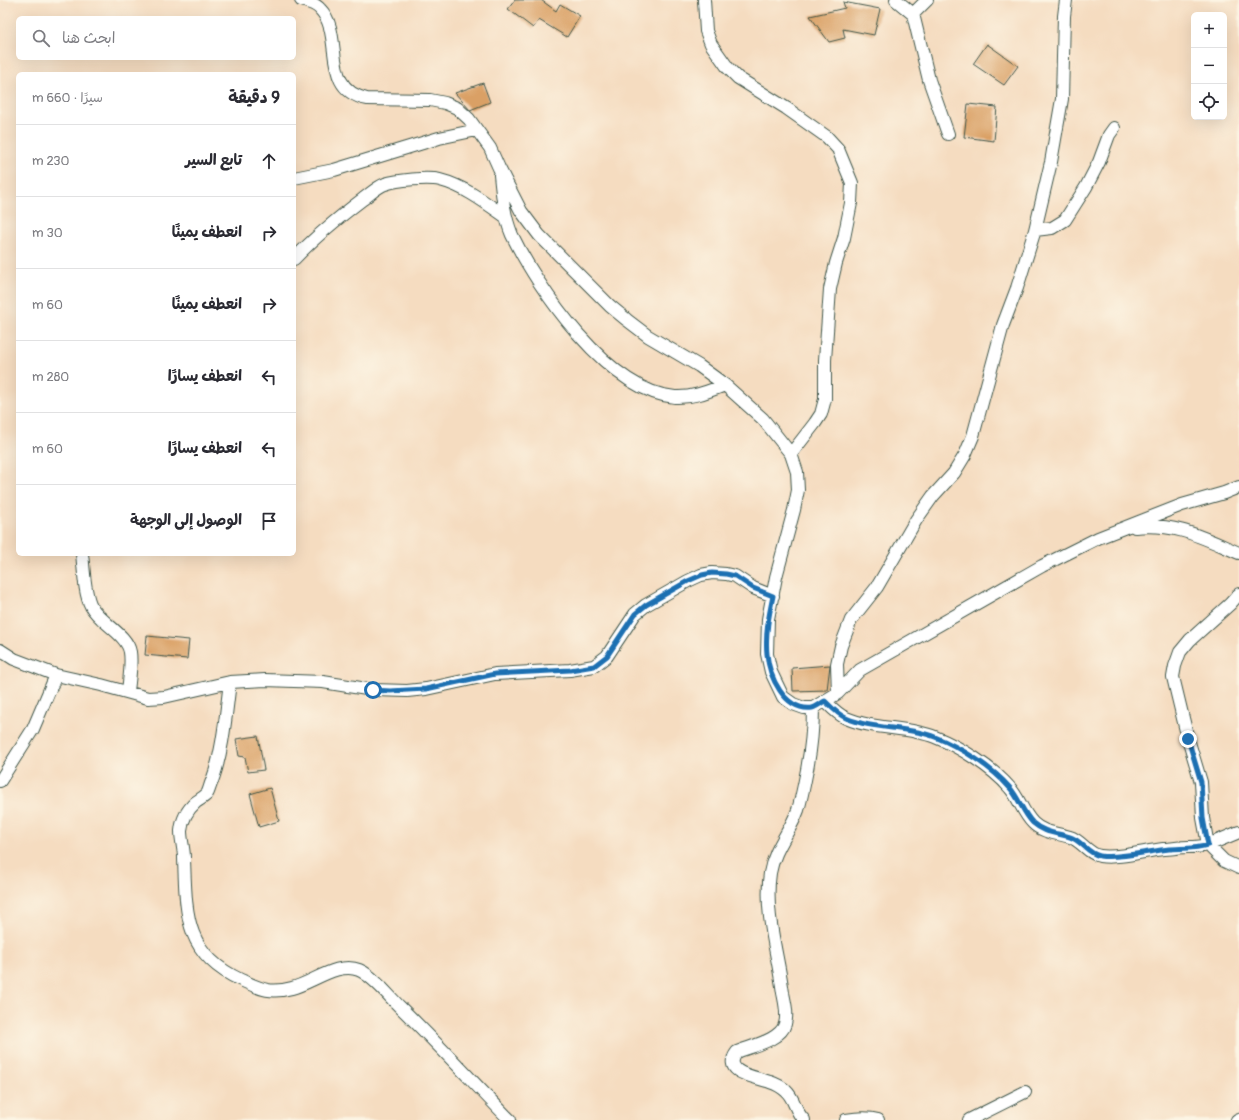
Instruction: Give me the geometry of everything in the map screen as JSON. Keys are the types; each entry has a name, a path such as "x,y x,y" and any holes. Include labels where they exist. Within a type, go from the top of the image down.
{"street":[{"path":"301,0 320,8 326,16 330,27 338,72 342,83 349,91 357,97 367,99 418,98 445,103 457,108 469,119 490,148 521,211 539,235 610,306 648,336 699,366 725,385 763,419 791,454 798,472 798,490 776,577 768,619 767,654 771,672 783,696 793,704 804,708 813,708 838,693 860,670 1042,566 1098,538 1182,505 1224,493 1239,487"},
{"path":"704,0 706,31 711,44 728,68 738,78 827,136 838,149 852,183 851,203 844,238 836,263 830,290 825,360 825,399 821,414 816,423 791,454"},
{"path":"896,0 913,14 929,80 948,134"},
{"path":"913,14 927,0"},
{"path":"838,693 837,664 840,646 851,620 877,587 933,496 954,473 973,436 1003,325 1017,288 1035,230 1051,162 1062,99 1064,16 1066,0"},
{"path":"1035,230 1052,228 1065,220 1086,187 1099,162 1109,135 1114,128"},
{"path":"296,178 334,170 439,138 477,130"},
{"path":"499,168 502,196 506,216 512,234 540,283 581,339 626,377 641,387 664,395 676,397 702,394 725,385"},
{"path":"296,257 311,241 352,208 386,184 407,180 439,180 459,187 506,216"},
{"path":"1122,528 1152,525 1184,530 1239,553"},
{"path":"82,556 86,589 90,604 95,612 124,639 130,652 128,692"},
{"path":"0,650 14,659 56,675 148,698 155,698 230,682 265,680 316,681 373,690 401,691 426,689 495,674 583,669 594,666 607,656 635,614 646,605 688,581 702,575 712,573 735,576 753,588 773,596"},
{"path":"1239,594 1190,640 1180,652 1173,677 1188,739 1201,782 1203,818 1208,845 1224,861 1239,868"},
{"path":"0,781 33,729 56,675"},
{"path":"230,682 225,723 212,779 206,794 192,805 184,816 181,831 184,856 185,895 190,929 200,948 213,964 234,977 260,989 276,991 295,988 322,975 346,967 361,970 375,981 410,1016 510,1120"},
{"path":"825,701 835,712 846,718 864,723 921,733 934,737 956,748 979,762 1009,787 1033,823 1042,829 1056,834 1072,837 1094,854 1108,856 1126,855 1187,847 1201,847 1239,832"},
{"path":"804,1120 800,1117 791,1097 781,1087 769,1081 755,1079 738,1072 733,1061 737,1052 766,1042 778,1033 785,1024 786,1012 772,931 769,897 770,873 776,852 798,809 810,757 813,730 813,708"},
{"path":"969,1120 1025,1092"},
{"path":"846,1120 858,1118 872,1118 878,1120"}],"building":[{"path":"515,0 541,0 556,11 560,4 580,16 567,37 539,20 533,28 508,9"},
{"path":"843,2 880,9 874,35 843,29 845,38 829,42 810,16 845,8"},
{"path":"987,44 1018,66 1004,85 973,64"},
{"path":"483,83 490,102 470,110 455,93"},
{"path":"968,104 997,107 994,141 964,137"},
{"path":"147,636 189,640 187,659 145,655"},
{"path":"830,665 827,690 793,691 792,668"},
{"path":"258,736 264,770 248,772 245,757 239,756 236,739"},
{"path":"270,788 279,821 259,827 250,794"}],"route":[{"path":"373,690 407,691 426,689 495,674 583,669 594,666 607,656 635,614 646,605 688,581 702,575 712,573 735,576 753,588 773,596 768,619 767,654 771,672 777,686 783,696 793,704 804,708 813,708 825,701 835,712 846,718 934,737 979,762 993,773 1009,787 1033,823 1042,829 1056,834 1072,837 1094,854 1100,856 1126,855 1208,845 1203,818 1201,782 1188,739"}]}
